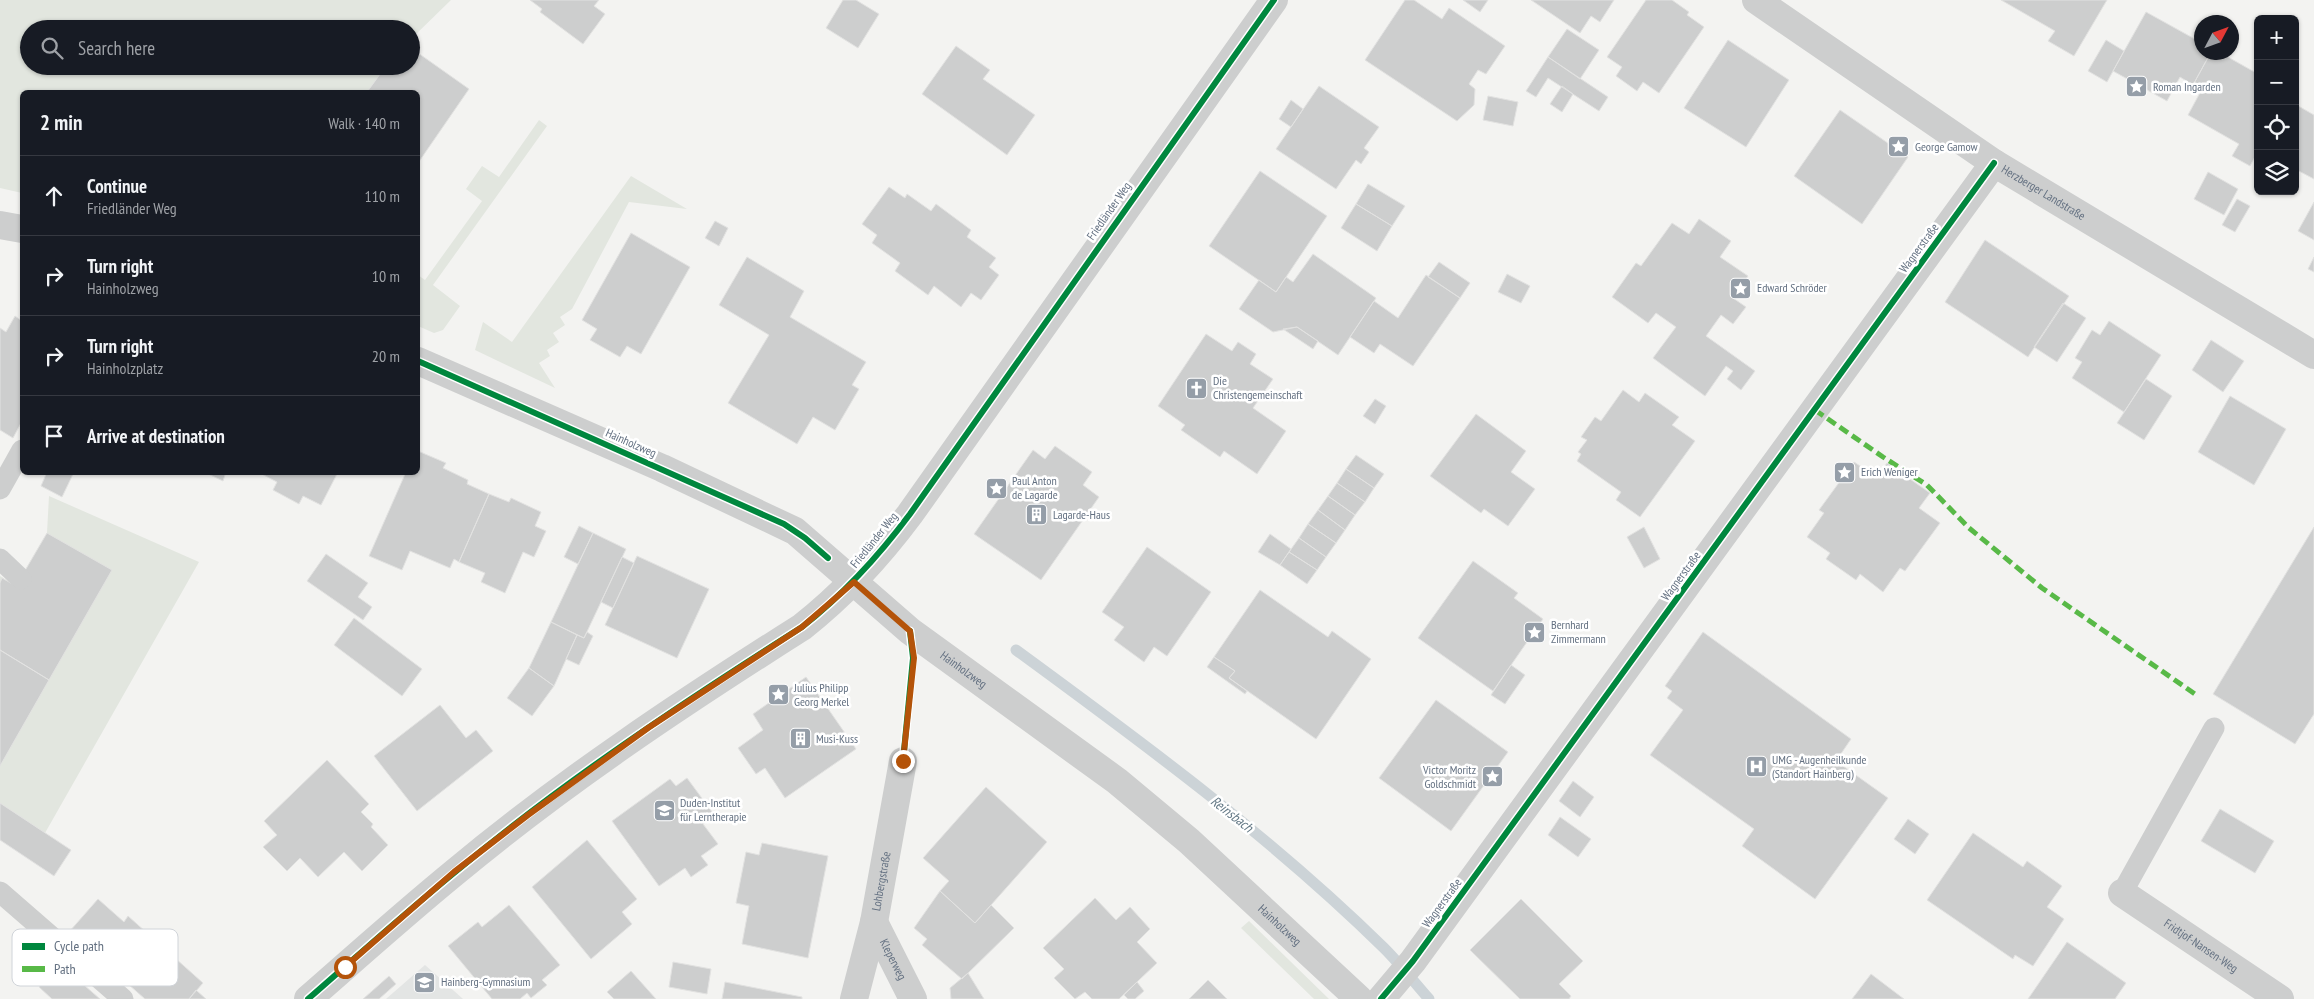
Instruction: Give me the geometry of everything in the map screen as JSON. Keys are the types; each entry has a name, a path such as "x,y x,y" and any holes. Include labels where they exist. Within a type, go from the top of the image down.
{"street":[{"name":"Friedländer Weg","path":"308,999 454,872 528,815 648,728 802,627 854,582 871,564 910,514 1274,0"},
{"name":"Herzberger Landstraße","path":"1756,0 1994,163 2313,353"},
{"name":"Wagnerstraße","path":"1397,980 1994,163"},
{"path":"0,225 20,229"},
{"name":"Hainholzweg","path":"420,362 784,524 805,538 910,631 1116,781 1196,848 1358,999"},
{"name":"Lohbergstraße","path":"854,999 874,922 903,761"},
{"name":"Fridtjof-Nansen-Weg","path":"2122,893 2280,999"},
{"name":"Kleperweg","path":"874,922 913,999"}],"lane":[{"path":"0,489 20,454"},
{"path":"0,559 21,579"},
{"path":"2122,893 2214,728"},
{"path":"0,892 43,929"},
{"path":"108,986 123,999"}],"shaded area":[{"path":"0,0 451,0 420,30 420,20 20,20 20,75 379,75 368,90 20,90 20,193 0,188"},
{"path":"539,120 547,126 433,285 460,306 443,330 434,333 420,327 420,276 425,280 482,201 466,189 482,166 499,177"},
{"path":"631,176 687,209 629,202 572,309 560,317 565,325 553,333 559,342 547,350 550,356 539,363 555,388 475,350 483,322 512,342"},
{"path":"49,496 199,562 45,833 0,803 0,576 16,586 47,533"},
{"path":"1249,921 1329,999 1314,999 1241,928"},
{"name":"Hainberg-Gymnasium","path":"425,965 463,999 386,999"}],"building":[{"path":"530,0 599,0 594,6 605,14 583,44 540,12 542,9"},
{"path":"843,0 856,0 879,14 858,48 826,28"},
{"path":"1405,0 1414,0 1442,19 1449,8 1505,46 1486,74 1478,70 1469,84 1475,89 1474,105 1457,121 1365,60"},
{"path":"1463,0 1488,0 1480,12"},
{"path":"1531,0 1614,0 1600,22 1591,16 1580,33"},
{"path":"1646,0 1672,0 1689,12 1687,15 1704,27 1659,93 1643,82 1637,91 1616,76 1622,67 1607,57"},
{"path":"2001,0 2107,0 2074,56 2048,41 2055,31"},
{"path":"2146,12 2194,39 2194,60 2207,60 2193,85 2180,77 2167,101 2113,71"},
{"path":"1567,29 1599,50 1580,79 1548,57"},
{"path":"1728,40 1789,80 1746,147 1684,108"},
{"path":"2106,40 2124,51 2107,82 2088,71"},
{"path":"956,46 990,70 983,79 1035,115 1007,155 922,94"},
{"path":"420,54 469,89 420,160 420,90 368,90 379,75 420,75"},
{"path":"1548,57 1608,97 1599,111 1548,78 1536,97 1526,91"},
{"path":"2207,60 2233,60 2254,72 2254,158 2250,166 2232,156 2239,144 2188,115 2202,89 2193,85"},
{"path":"1319,86 1379,127 1364,148 1369,152 1361,164 1356,160 1336,189 1276,149"},
{"path":"1562,86 1573,94 1562,112 1550,104"},
{"path":"1488,96 1518,102 1513,126 1483,120"},
{"path":"1291,100 1303,109 1291,127 1279,119"},
{"path":"2299,106 2314,115 2314,179 2299,171"},
{"path":"1840,110 1908,157 1862,224 1794,176"},
{"path":"1260,171 1327,216 1276,292 1209,246"},
{"path":"2208,172 2238,189 2224,215 2194,199"},
{"path":"1368,184 1405,206 1392,226 1356,204"},
{"path":"889,187 905,198 907,194 931,211 936,204 971,230 967,237 996,258 989,267 999,275 981,300 971,293 961,307 934,286 928,295 895,271 900,263 872,243 877,235 862,224"},
{"path":"2237,199 2250,206 2235,232 2222,225"},
{"path":"2314,202 2314,240 2298,231"},
{"path":"1356,204 1392,226 1377,251 1341,228"},
{"path":"1699,219 1731,241 1720,257 1748,276 1733,298 1746,307 1733,324 1721,315 1706,336 1755,371 1741,390 1727,379 1733,371 1726,366 1705,396 1653,358 1676,327 1656,313 1648,323 1612,297 1636,263 1641,266 1672,223 1689,234"},
{"path":"715,221 728,228 719,246 705,238"},
{"path":"631,233 690,267 641,354 627,346 620,357 590,340 597,329 582,320"},
{"path":"1985,240 2069,296 2028,357 1945,302"},
{"path":"1313,254 1376,298 1338,355 1297,327 1273,332 1239,309 1259,280 1276,292 1286,277 1293,282"},
{"path":"747,257 804,291 790,317 866,362 852,385 859,389 835,430 813,417 797,444 728,403 769,335 719,305"},
{"path":"2314,257 2314,272 2308,269"},
{"path":"1439,262 1470,283 1460,298 1428,277"},
{"path":"1507,274 1530,286 1521,303 1498,292"},
{"path":"1426,275 1460,298 1413,366 1380,344 1374,353 1350,337 1374,301 1398,318"},
{"path":"2063,303 2086,318 2057,362 2034,347"},
{"path":"15,316 20,320 20,425 13,438 0,430 0,328 6,332"},
{"path":"2109,321 2161,355 2124,412 2072,378 2082,362 2075,358 2092,330 2100,335"},
{"path":"1297,327 1318,341 1313,349 1283,329"},
{"path":"1206,334 1232,351 1238,342 1256,354 1250,364 1273,379 1253,408 1286,431 1257,474 1224,451 1220,457 1181,430 1185,425 1158,406"},
{"path":"2211,340 2244,361 2223,392 2192,370"},
{"path":"2146,379 2172,396 2144,440 2117,423"},
{"path":"1623,390 1639,402 1645,393 1679,417 1672,425 1695,441 1640,517 1616,500 1621,492 1577,461 1581,454 1578,452 1587,440 1581,437 1595,417 1601,421"},
{"path":"2230,396 2286,429 2254,485 2198,452"},
{"path":"1375,399 1386,406 1375,424 1363,416"},
{"path":"1476,414 1526,451 1511,472 1535,489 1508,526 1484,509 1481,513 1430,476"},
{"name":"Lagarde-Haus","path":"1055,446 1092,472 1083,485 1099,497 1041,580 974,534 1033,450 1045,459"},
{"path":"420,452 446,463 443,468 468,480 467,484 489,494 459,562 454,559 450,568 410,551 402,570 369,556 405,475 420,475"},
{"path":"1356,455 1384,474 1374,488 1346,469"},
{"path":"1854,462 1877,477 1887,463 1930,493 1919,508 1940,523 1905,571 1900,568 1883,592 1860,574 1856,580 1826,559 1830,553 1807,537 1824,513 1819,510"},
{"path":"1346,469 1374,488 1365,502 1337,483"},
{"path":"46,475 73,475 62,497 41,486"},
{"path":"210,475 225,475 223,481"},
{"path":"264,475 336,475 321,505 303,496 299,504 273,490 277,482"},
{"path":"1337,483 1365,502 1355,515 1328,496"},
{"path":"489,494 509,502 511,498 541,512 535,526 546,531 534,557 523,552 505,593 481,582 485,573 459,562"},
{"path":"1328,496 1355,515 1345,530 1318,510"},
{"path":"1318,510 1345,530 1336,543 1308,524"},
{"path":"1308,524 1336,543 1326,557 1299,538"},
{"path":"579,526 593,533 578,564 564,557"},
{"path":"1644,527 1660,559 1644,568 1627,537"},
{"path":"2314,527 2314,714 2295,744 2213,694"},
{"path":"47,533 112,570 49,680 0,650 0,583 2,578 16,586"},
{"path":"593,533 626,549 584,638 551,622"},
{"path":"1270,534 1291,549 1280,565 1258,552"},
{"path":"1299,538 1326,557 1317,570 1289,552"},
{"path":"1147,547 1211,592 1167,656 1154,647 1144,662 1114,640 1124,627 1102,612"},
{"path":"1289,552 1317,570 1307,584 1280,565"},
{"path":"326,554 368,583 358,597 372,607 363,620 307,581"},
{"path":"637,556 709,589 677,658 605,625"},
{"path":"622,557 634,563 613,608 601,602"},
{"path":"1473,561 1518,593 1514,598 1543,619 1493,691 1418,638"},
{"path":"1260,590 1328,637 1332,631 1371,659 1316,739 1229,678 1235,671 1214,657"},
{"path":"354,618 422,669 402,696 334,645"},
{"path":"551,622 577,635 554,686 529,668"},
{"path":"587,632 593,636 579,665 566,659 577,635 584,638"},
{"name":"UMG - Augenheilkunde (Standort Hainberg)","path":"1703,632 1851,739 1836,761 1888,798 1815,899 1742,846 1754,829 1650,755 1683,710 1667,698 1672,691 1665,686"},
{"path":"0,650 49,680 0,766"},
{"path":"1214,657 1235,671 1229,678 1247,691 1245,694 1207,667"},
{"path":"1511,665 1525,675 1505,704 1491,695"},
{"path":"529,668 554,686 532,716 507,698"},
{"name":"Musi-Kuss","path":"806,677 856,749 785,798 765,768 756,774 738,748 763,730 753,714"},
{"path":"1436,700 1508,752 1451,831 1379,778"},
{"path":"440,705 466,738 476,730 493,751 417,811 374,756"},
{"path":"327,760 369,804 361,812 373,824 371,827 388,845 362,871 344,852 318,877 300,858 287,871 263,847 277,835 264,821"},
{"path":"687,778 715,816 703,824 718,844 701,856 708,865 691,877 685,868 659,886 612,821 670,779 676,786"},
{"path":"1573,781 1594,797 1580,817 1559,801"},
{"path":"986,787 1047,842 975,923 940,891 949,881 923,858"},
{"path":"0,803 71,850 54,876 0,840"},
{"path":"2220,809 2274,841 2255,873 2201,841"},
{"path":"1560,817 1591,839 1578,857 1548,835"},
{"path":"1908,819 1929,834 1915,854 1894,839"},
{"path":"1973,833 2023,867 2027,861 2062,886 2047,907 2064,919 2033,966 2015,955 2013,959 1927,900"},
{"path":"587,840 637,899 622,912 632,924 591,959 532,887"},
{"path":"762,843 828,856 808,958 742,944 749,906 736,903 746,852 759,855"},
{"path":"940,891 975,923 991,905 1014,928 962,979 922,945 927,939 914,928"},
{"path":"1095,898 1116,920 1130,907 1150,929 1137,942 1157,963 1119,999 1092,999 1085,992 1075,999 1054,978 1064,969 1043,948"},
{"path":"98,899 124,922 128,916 143,929 72,929"},
{"path":"1521,899 1583,961 1559,984 1571,996 1569,999 1520,999 1470,950"},
{"path":"509,905 560,965 542,980 547,985 531,998 527,993 520,999 492,999 448,946 478,922 482,927"},
{"path":"2067,942 2126,983 2115,999 2028,999"},
{"path":"178,961 203,983 189,999 145,999 130,986 178,986"},
{"path":"673,962 711,969 707,994 669,987"},
{"path":"631,971 656,999 614,999 607,992"},
{"path":"968,973 984,999 951,999 950,988"},
{"path":"1871,974 1904,999 1852,999"},
{"path":"389,976 396,984 379,999 363,999"},
{"path":"1208,980 1227,999 1189,999"},
{"path":"725,982 802,997 802,999 722,999"},
{"path":"1137,982 1144,991 1135,999 1128,999 1124,995"},
{"path":"85,986 100,999 52,999 39,987"},
{"path":"196,990 206,999 189,999"}],"waterway":[{"name":"Reinsbach","path":"1016,650 1111,720 1251,829 1341,907 1384,948 1429,999"}],"marked path":[{"path":"1815,410 1927,485 1969,528 2042,588 2195,694"}],"cycle path":[{"path":"308,999 435,888 495,839 624,744 802,627 860,574 910,514 1274,0"},
{"path":"1381,999 1413,961 1994,163"},
{"path":"420,362 784,524 805,538 828,558"},
{"path":"903,761 913,658 910,631"}],"place":[{"name":"Roman Ingarden","path":"2137,87"},
{"name":"George Gamow","path":"1899,147"},
{"name":"Edward Schröder","path":"1741,288"},
{"name":"Die Christengemeinschaft","path":"1197,388"},
{"name":"Erich Weniger","path":"1845,472"},
{"name":"Paul Anton de Lagarde","path":"996,488"},
{"name":"Lagarde-Haus","path":"1037,515"},
{"name":"Bernhard Zimmermann","path":"1535,632"},
{"name":"Julius Philipp Georg Merkel","path":"778,695"},
{"name":"Musi-Kuss","path":"800,739"},
{"name":"UMG - Augenheilkunde (Standort Hainberg)","path":"1756,767"},
{"name":"Victor Moritz Goldschmidt","path":"1492,777"},
{"name":"Duden-Institut für Lerntherapie","path":"664,810"},
{"name":"Hainberg-Gymnasium","path":"425,982"}],"route":[{"path":"345,967 454,872 528,815 648,728 802,627 854,582 910,631 914,658 903,761"}]}
